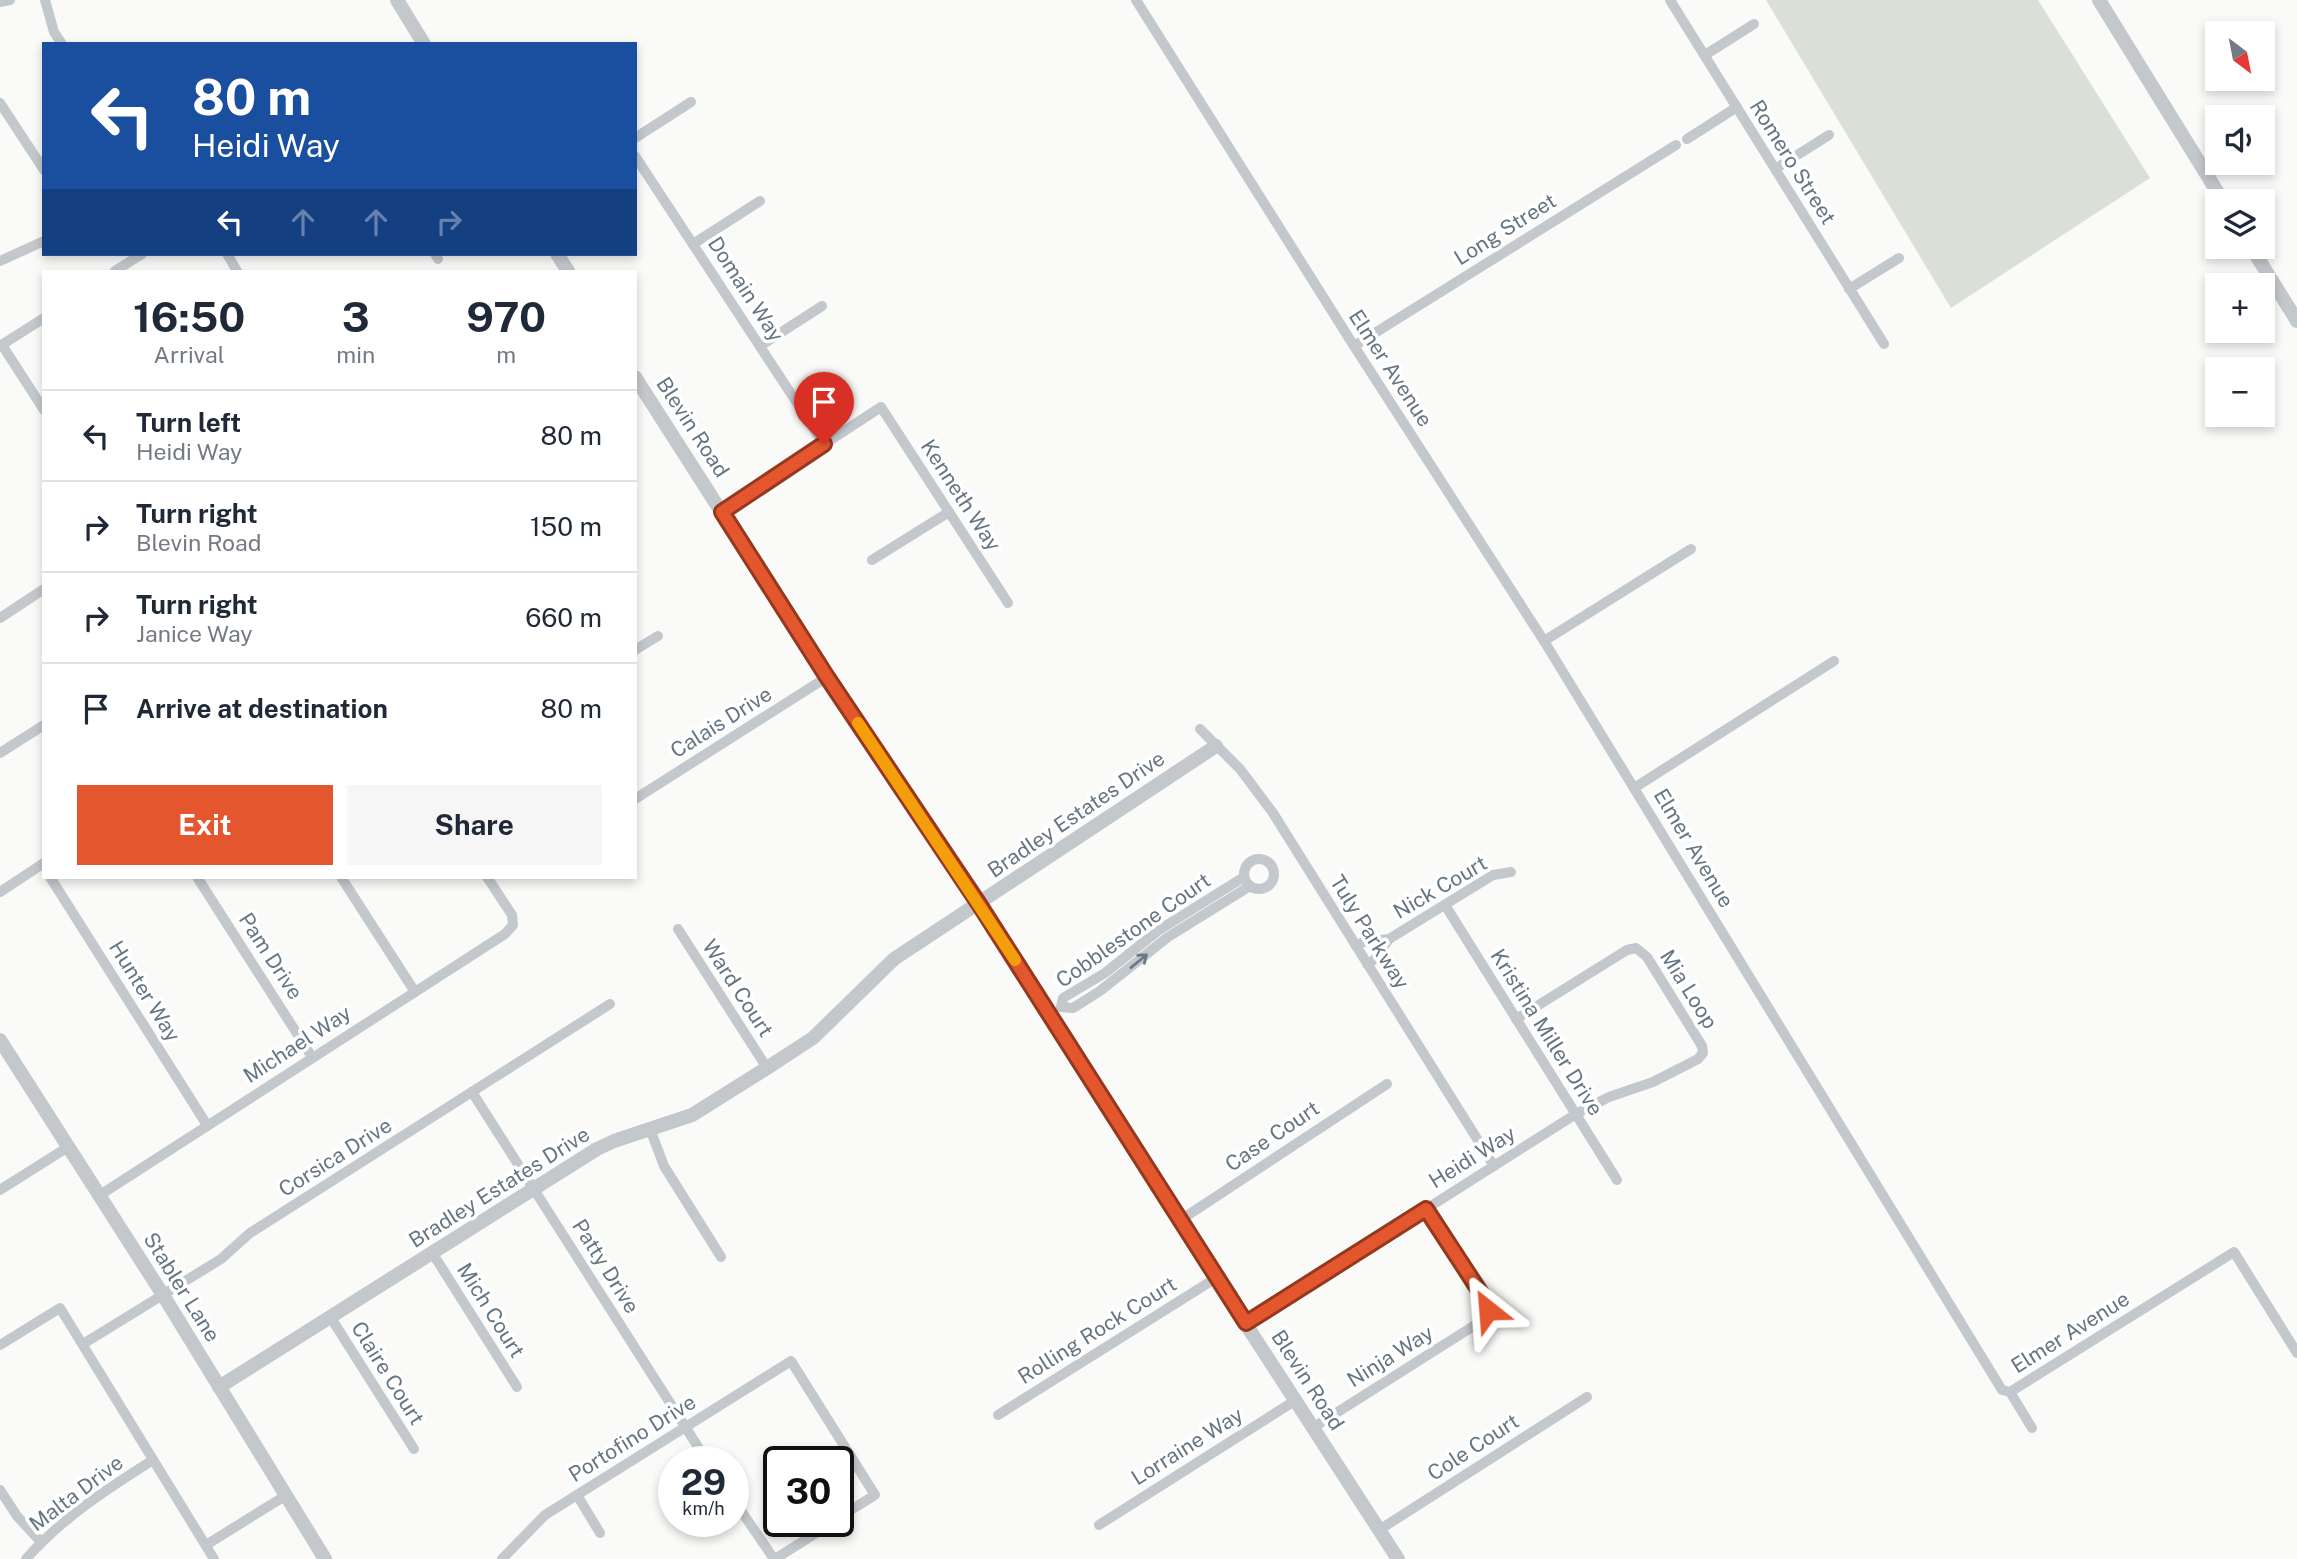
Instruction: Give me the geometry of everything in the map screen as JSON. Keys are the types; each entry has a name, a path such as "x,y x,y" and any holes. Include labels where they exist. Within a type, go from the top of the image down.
{"street":[{"path":"0,2 10,0"},
{"path":"45,0 54,32 61,42"},
{"path":"397,0 423,42"},
{"name":"Elmer Avenue","path":"1136,0 1544,641 2002,1390 2010,1392 2234,1252 2297,1353"},
{"name":"Romero Street","path":"1670,0 1884,344"},
{"path":"2099,0 2216,189"},
{"path":"1704,55 1755,24"},
{"path":"637,137 691,102"},
{"path":"0,103 42,167"},
{"path":"1687,139 1737,107"},
{"path":"1775,169 1829,135"},
{"name":"Long Street","path":"1354,346 1676,145"},
{"name":"Domain Way","path":"637,159 824,444"},
{"path":"693,244 760,201"},
{"path":"2,256 42,242"},
{"path":"117,270 139,256"},
{"path":"1849,289 1899,258"},
{"path":"2258,259 2297,321"},
{"path":"760,346 822,306"},
{"path":"42,319 1,346 42,407"},
{"name":"Blevin Road","path":"637,380 827,677 979,904 1055,1011 1180,1221 1398,1559"},
{"name":"Kenneth Way","path":"824,444 881,407 1008,603"},
{"path":"722,512 824,444"},
{"path":"872,560 949,512"},
{"path":"1544,641 1691,549"},
{"path":"0,618 42,590"},
{"path":"637,649 657,636"},
{"path":"1634,788 1834,661"},
{"name":"Calais Drive","path":"637,798 827,677"},
{"path":"0,753 42,726"},
{"name":"Tuly Parkway","path":"1200,729 1240,769 1261,796 1494,1166"},
{"name":"Bradley Estates Drive","path":"219,1387 597,1149 692,1115 767,1068 813,1038 894,959 1216,746"},
{"path":"0,892 42,866"},
{"name":"Nick Court","path":"1367,964 1374,960 1389,939 1493,875 1511,872"},
{"name":"Hunter Way","path":"51,879 207,1125"},
{"name":"Pam Drive","path":"198,879 312,1056"},
{"path":"342,879 415,992"},
{"name":"Michael Way","path":"100,1195 505,934 513,925 512,915 488,879"},
{"name":"Cobblestone Court","path":"1055,1011 1073,1008 1176,925 1247,881"},
{"name":"Kristina Miller Drive","path":"1445,905 1617,1180"},
{"name":"Ward Court","path":"678,929 767,1068"},
{"name":"Nick Court","path":"1356,946 1363,942 1389,939"},
{"name":"Mia Loop","path":"1516,1019 1627,950 1636,948 1647,957 1702,1046 1703,1053 1698,1059 1653,1082 1609,1097 1576,1114"},
{"name":"Corsica Drive","path":"83,1344 221,1259 250,1233 610,1004"},
{"name":"Stabler Lane","path":"1,1042 163,1295 325,1559"},
{"name":"Case Court","path":"1180,1221 1387,1084"},
{"name":"Patty Drive","path":"472,1092 697,1446"},
{"name":"Heidi Way","path":"1246,1323 1576,1114"},
{"path":"650,1129 664,1166 721,1257"},
{"path":"0,1190 68,1147"},
{"name":"Ninja Way","path":"1314,1427 1483,1320 1488,1310 1486,1301 1426,1209"},
{"name":"Mich Court","path":"432,1254 517,1387"},
{"name":"Rolling Rock Court","path":"998,1415 1216,1278"},
{"path":"0,1345 60,1308 214,1559"},
{"name":"Claire Court","path":"331,1318 414,1449"},
{"name":"Portofino Drive","path":"502,1559 545,1515 791,1361 844,1446"},
{"path":"2010,1392 2032,1428"},
{"name":"Cole Court","path":"1379,1530 1587,1397"},
{"name":"Lorraine Way","path":"1099,1525 1296,1400"},
{"name":"Malta Drive","path":"26,1559 41,1542 89,1502 153,1460"},
{"name":"Portofino Drive","path":"854,1462 875,1495 854,1508"},
{"path":"0,1490 17,1516 41,1542"},
{"path":"577,1495 600,1532"},
{"path":"206,1545 285,1496"},
{"path":"749,1522 775,1559 809,1537"}],"shaded area":[{"path":"1766,0 2038,0 2150,178 1951,308"}],"slow traffic":[{"path":"858,723 1015,960"}],"route":[{"path":"824,444 722,512 827,677 979,904 1246,1323 1426,1209 1486,1301 1488,1310"}]}
